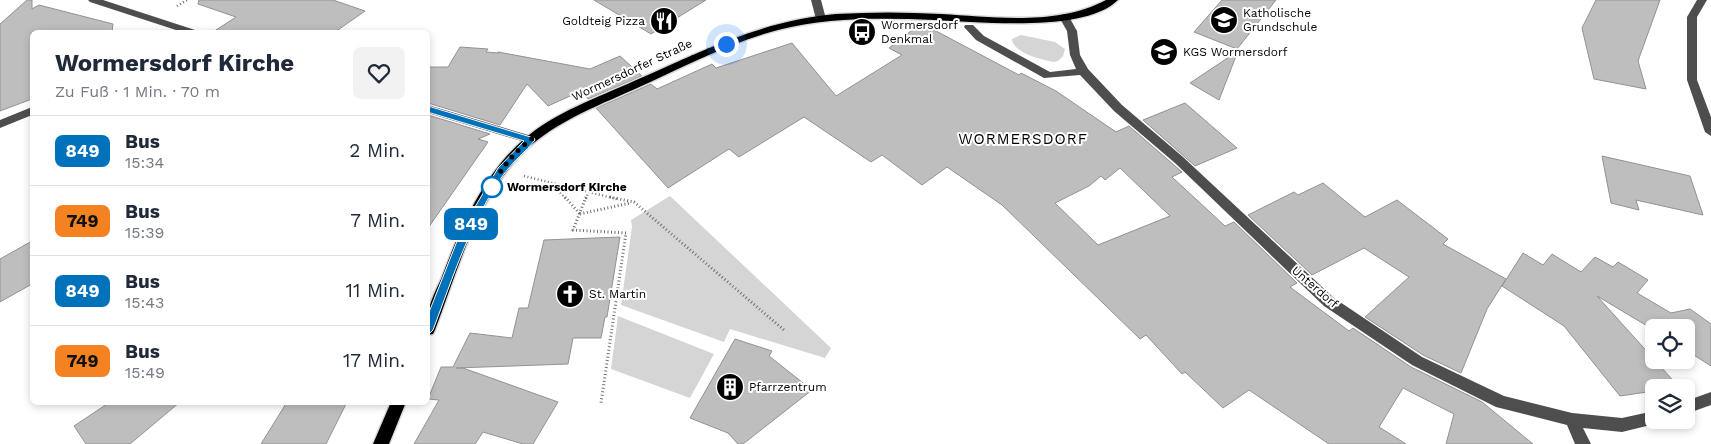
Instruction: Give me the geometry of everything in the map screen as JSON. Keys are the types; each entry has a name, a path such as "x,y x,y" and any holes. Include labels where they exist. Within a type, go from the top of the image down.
{"main road":[{"name":"Wormersdorfer Straße","path":"430,325 464,236 501,171 531,140 567,117 711,50 774,27 821,18 897,16 1028,19 1064,17 1093,12 1113,0"},
{"path":"381,444 398,405"}],"street":[{"path":"94,0 185,30"},
{"path":"816,0 821,18"},
{"path":"1702,0 1692,17 1692,80 1711,132"},
{"name":"Unterdorf","path":"1064,17 1072,31 1075,55 1083,70 1118,108 1179,160 1329,302 1425,366 1501,402 1572,420 1622,425 1645,420"},
{"path":"969,27 980,38 1048,76 1083,70"},
{"path":"430,110 531,140"},
{"path":"0,124 30,112"},
{"path":"1695,404 1711,398"},
{"path":"1572,420 1583,444"}],"path":[{"path":"501,171 588,193 634,202 784,330"},
{"path":"553,184 580,214"},
{"path":"588,193 573,230 626,233 601,403"},
{"path":"580,214 634,202"}],"shaded area":[{"path":"1021,35 1055,42 1065,49 1063,56 1054,62 1036,58 1023,52 1017,48 1012,39"},
{"path":"670,196 831,348 825,358 730,329 724,342 621,305 632,227 631,220"},
{"path":"618,316 714,354 690,398 611,369"}],"building":[{"path":"27,0 32,0 32,9 39,5 113,24 112,30 30,30 30,100 0,111 0,24"},
{"path":"199,0 333,0 365,11 338,30 216,30 236,17 198,4"},
{"path":"594,0 706,0 651,34"},
{"path":"1222,0 1276,0 1237,49 1194,32"},
{"path":"1596,0 1660,0 1638,61 1646,89 1594,79 1582,28"},
{"path":"920,24 1019,75 1021,73 1056,91 1116,132 1129,126 1182,172 1172,177 1225,226 1234,222 1297,283 1290,287 1349,331 1353,328 1411,367 1482,402 1533,444 1446,444 1454,414 1403,388 1379,427 1406,444 1329,444 1249,390 1223,408 1185,372 1182,374 1146,335 1140,339 1002,205 947,167 922,185 882,155 871,162 804,117 739,157 729,149 668,188 596,108 651,84 657,89 712,64 716,68 792,43 836,96 902,55 889,48","holes":["1120,168 1170,216 1098,245 1055,203 1089,186 1101,176 1105,180"]},
{"path":"460,47 488,49 486,52 498,52 590,69 620,56 642,76 588,99 581,91 548,106 527,84 500,125 430,104 430,67 448,67"},
{"path":"1238,51 1219,100 1190,83"},
{"path":"1185,103 1237,148 1195,166 1143,120"},
{"path":"430,116 490,134 478,139 488,142 430,225"},
{"path":"1602,156 1690,176 1703,215 1636,200 1639,210 1611,203"},
{"path":"1323,183 1365,217 1397,200 1448,239 1443,244 1506,279 1487,309 1461,373 1423,355 1365,317 1409,277 1364,248 1312,275 1248,215 1294,192 1298,195"},
{"path":"620,237 607,317 605,317 601,338 573,338 568,364 456,368 463,368 558,402 533,444 523,444 483,432 475,444 414,444 439,400 430,399 430,394 441,367 453,367 470,333 512,338 519,308 528,308 544,240"},
{"path":"30,242 30,285 0,302 0,259"},
{"path":"1523,253 1543,265 1552,254 1581,272 1595,257 1613,267 1618,262 1648,280 1637,293 1671,313 1690,309 1711,324 1711,366 1695,356 1695,319 1645,319 1645,325 1597,296 1645,349 1645,369 1663,369 1672,379 1645,379 1645,392 1620,396 1564,326 1502,286"},
{"path":"735,339 772,351 769,356 812,390 743,444 738,444 728,433 690,418"},
{"path":"106,405 176,405 130,444 86,444 74,426"},
{"path":"285,405 346,405 326,444 261,444"}],"bus line":[{"name":"849","path":"430,110 531,140 501,171 477,212 464,236 430,325"}],"place":[{"name":"Katholische Grundschule","path":"1224,20"},
{"name":"Goldteig Pizza","path":"664,21"},
{"name":"Wormersdorf Denkmal","path":"862,32"},
{"name":"KGS Wormersdorf","path":"1164,52"},
{"name":"Wormersdorf Kirche","path":"492,187"},
{"name":"St. Martin","path":"570,294"},
{"name":"Pfarrzentrum","path":"730,387"}],"district":[{"name":"WORMERSDORF","path":"1023,139"}],"route":[{"path":"492,187 501,171 531,140 567,117 726,44"}]}
